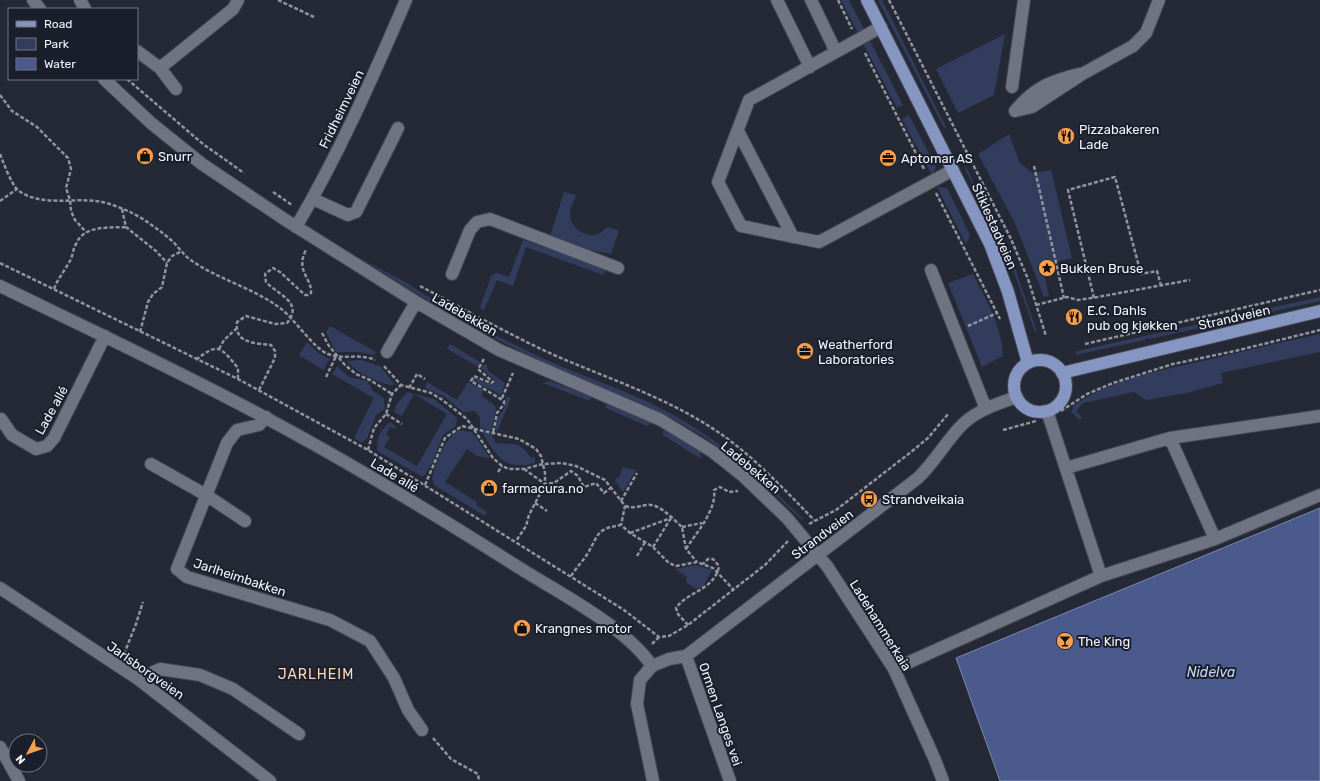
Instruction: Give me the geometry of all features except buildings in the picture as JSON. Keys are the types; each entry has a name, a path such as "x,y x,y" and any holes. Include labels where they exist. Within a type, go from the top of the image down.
{"main road":[{"name":"Stiklestadveien","path":"866,0 990,244 1008,292 1028,363"},
{"name":"Strandveien","path":"1062,373 1320,311"},
{"path":"1041,360 1047,361 1053,364 1062,373 1066,386 1062,400 1047,414 1026,408 1017,397 1014,386 1017,375 1028,363 1041,360"}],"street":[{"path":"33,0 39,8"},
{"path":"160,68 233,9 238,0"},
{"name":"Fridheimveien","path":"296,227 313,199 372,79 406,0"},
{"path":"777,0 810,67"},
{"path":"811,0 836,52"},
{"path":"1012,87 1024,0"},
{"path":"1084,73 1055,79 1028,96 1015,111 1032,107 1084,73 1133,46 1146,33 1159,0"},
{"path":"881,27 750,100 718,182 741,226 819,242 953,170"},
{"path":"138,52 160,68 176,89"},
{"name":"Ladebekken","path":"105,80 151,123 202,164 296,227 416,302 499,350 661,420 694,440 746,478 787,518 818,553"},
{"path":"313,199 348,215 356,212 398,128"},
{"path":"738,131 793,236"},
{"path":"452,274 470,230 477,222 490,219 618,268"},
{"path":"931,270 986,409"},
{"name":"Lade allé","path":"0,286 105,336 266,417 452,526 616,629 644,654 652,666"},
{"path":"387,352 416,302"},
{"name":"Lade allé","path":"1,419 12,435 36,449 47,446 54,438 105,336"},
{"name":"Strandveien","path":"652,666 669,659 686,656 818,553 918,478 964,423 986,409 1017,397"},
{"path":"1047,414 1102,576"},
{"path":"1066,468 1170,438 1320,416"},
{"name":"Jarlheimbakken","path":"266,417 259,425 237,430 227,442 177,569 187,577 330,620 370,641 394,678 408,710 422,730"},
{"path":"1170,438 1215,539"},
{"path":"151,464 206,495 245,521"},
{"path":"894,669 1102,576 1215,539 1320,495"},
{"name":"Ladehammerkaia","path":"818,553 894,669 943,781"},
{"name":"Jarlsborgveien","path":"0,588 138,679 270,781"},
{"name":"Ormen Langes vei","path":"686,656 730,781"},
{"path":"652,666 640,680 637,704 653,781"},
{"path":"138,679 160,669 200,675 233,689 299,734"},
{"path":"0,747 19,781"}],"path":[{"path":"278,0 314,17"},
{"path":"889,0 1010,237 1028,279 1046,336"},
{"path":"128,80 203,144 247,175"},
{"path":"0,95 12,111 37,128 68,158 71,169 66,188 70,200 71,211 75,220 86,232"},
{"path":"0,154 17,189 26,195 42,200 97,201 122,209 147,222 191,260 225,280 248,288 263,297 291,318 319,348 328,354 336,356 370,357 383,365 401,385 431,393 441,399 467,419 493,458 502,466 509,469 524,469 543,464 576,466 605,480 612,487 625,506 633,508 648,504 656,505 682,527 686,549 698,562 713,568 734,590"},
{"path":"1034,166 1064,298"},
{"path":"1094,298 1068,190 1115,177 1141,274 1157,271 1161,286"},
{"path":"0,201 17,189"},
{"path":"270,190 293,205"},
{"path":"122,209 126,226 156,251 167,263"},
{"path":"54,289 59,276 70,260 76,243 86,232 96,229 126,226"},
{"path":"259,390 275,358 275,351 271,345 250,343 244,340 238,335 236,329 237,322 246,316 282,325 291,318 293,310 290,303 266,282 265,274 273,268 280,272 305,295 308,295 311,293 312,288 304,274 302,265 307,248"},
{"path":"140,332 148,302 153,294 162,286 167,263 172,256 182,251"},
{"path":"1036,305 1067,297 1078,300 1094,298 1190,280"},
{"path":"1085,344 1320,290"},
{"path":"956,331 997,313"},
{"path":"219,349 224,340 236,329"},
{"path":"1003,430 1047,414 1113,383 1150,371 1173,364 1235,351 1320,330"},
{"path":"322,333 336,356 356,374 370,380 392,394"},
{"path":"196,360 208,350 213,348 219,349 225,352 238,368 238,379"},
{"path":"326,377 336,356"},
{"path":"484,359 478,369 493,382 491,383 474,376 471,381 502,398 504,404 497,413 493,433"},
{"path":"409,388 417,374 425,379"},
{"path":"502,398 513,374"},
{"path":"368,450 374,428 386,414 392,394 401,385"},
{"path":"386,414 402,424"},
{"path":"808,524 836,510 911,452 928,438 948,414"},
{"path":"425,485 446,438 450,432 462,426 473,427 528,444 536,449 541,456 545,473 545,484 535,503 526,526 516,541"},
{"path":"498,472 502,466"},
{"path":"574,471 576,466"},
{"path":"524,469 545,484 554,483 566,472 574,471"},
{"path":"574,471 584,487 596,482 604,494 612,487"},
{"path":"621,500 637,473"},
{"path":"686,549 711,509 715,497 714,490 720,487 729,492 738,492"},
{"path":"535,503 547,511"},
{"path":"620,525 625,506"},
{"path":"630,533 671,518"},
{"path":"653,547 671,518"},
{"path":"682,527 702,523"},
{"path":"571,576 588,553 600,531 607,527 620,525 653,547 661,556 676,566 698,562"},
{"path":"650,647 658,636 669,636 688,625 734,590 765,565 777,550 791,538"},
{"path":"637,556 645,542"},
{"path":"688,625 678,614 676,608 680,602 704,588 718,573 719,566 713,559 708,559 703,564"},
{"path":"117,666 136,624 143,602"},
{"path":"432,737 451,759 478,774 479,781"}],"green space":[{"path":"841,0 849,0 864,29 859,35"},
{"path":"878,0 882,0 947,129 943,126"},
{"path":"1005,34 994,95 958,113 936,69"},
{"path":"869,39 903,105 897,108 863,43"},
{"path":"909,115 936,167 932,175 902,119"},
{"path":"1009,134 1020,163 1033,173 1051,170 1072,258 1042,266 1049,296 1044,297 1015,223 978,154"},
{"path":"965,165 1013,262 1037,332 1035,332 1008,255 965,169"},
{"path":"937,187 947,188 970,235 966,244"},
{"path":"564,192 576,195 571,209 570,218 572,223 579,231 588,235 593,235 602,232 608,227 619,231 611,254 584,249 550,236"},
{"path":"523,240 606,269 603,275 526,247 513,286 497,280 484,310 480,308 491,276 497,273 509,277"},
{"path":"360,258 405,282 441,305 440,308"},
{"path":"973,274 988,303 1000,334 1002,345 1003,356 982,367 948,283"},
{"path":"1320,297 1320,301 1209,326 1207,324 1205,327 1149,339 1146,338 1145,340 1075,355 1077,351"},
{"path":"468,320 497,336 563,367 642,399 692,426 726,449 742,462 773,489 803,519 802,520 737,460 706,438 670,417 546,364 466,324"},
{"path":"330,326 376,352 374,355 358,352 336,352 326,332"},
{"path":"1320,334 1320,352 1221,373 1223,383 1187,393 1146,400 1134,392 1083,403 1076,411 1082,418 1080,420 1072,413 1073,406 1120,382 1172,368"},
{"path":"307,342 318,353 330,359 323,370 299,355"},
{"path":"450,344 480,362 477,366 447,349"},
{"path":"361,360 380,366 395,385 377,381 369,377 355,369 347,361"},
{"path":"484,364 487,365 488,371 505,383 501,395 474,381 473,379 475,378 490,384 495,384 494,380 481,368"},
{"path":"337,366 349,377 367,381 373,391 384,398 385,409 376,415 367,438 362,443 354,438 374,398 332,374"},
{"path":"550,381 591,397 590,401 543,383"},
{"path":"427,382 457,400 468,382 483,390 482,396 496,408 492,429 490,431 480,427 480,418 475,411 463,412 445,397 425,388"},
{"path":"407,392 434,399 457,418 456,426 443,435 433,462 424,476 421,476 377,451 379,435 383,428 390,422 396,426 395,429 390,427 386,435 390,437 384,447 417,466 447,414 414,394 402,416 394,412 396,405"},
{"path":"506,396 511,398 497,432 495,425 506,405"},
{"path":"607,404 650,422 650,424 647,426 606,408 605,407"},
{"path":"458,430 472,432 490,458 477,456 467,449 445,482 477,502 476,505 487,512 485,516 434,485 432,478 441,452 448,440"},
{"path":"665,430 700,451 701,459 663,435 663,431"},
{"path":"482,432 491,434 496,443 516,444 523,448 531,458 535,457 535,463 516,465 502,460"},
{"path":"623,467 636,470 623,492 615,481 617,477 619,478"},
{"path":"696,565 712,570 703,587 696,589 686,582 687,577 675,569"}],"water":[{"name":"Nidelva","path":"1320,508 1320,781 1000,781 956,658"}],"place":[{"name":"Pizzabakeren Lade","path":"1066,136"},
{"name":"Snurr","path":"145,156"},
{"name":"Aptomar AS","path":"888,158"},
{"name":"Bukken Bruse","path":"1047,268"},
{"name":"E.C. Dahls pub og kjøkken","path":"1074,317"},
{"name":"Weatherford Laboratories","path":"805,351"},
{"name":"farmacura.no","path":"489,488"},
{"name":"Strandveikaia","path":"869,499"},
{"name":"Krangnes motor","path":"522,628"},
{"name":"The King","path":"1065,641"}],"district":[{"name":"JARLHEIM","path":"316,674"}]}
